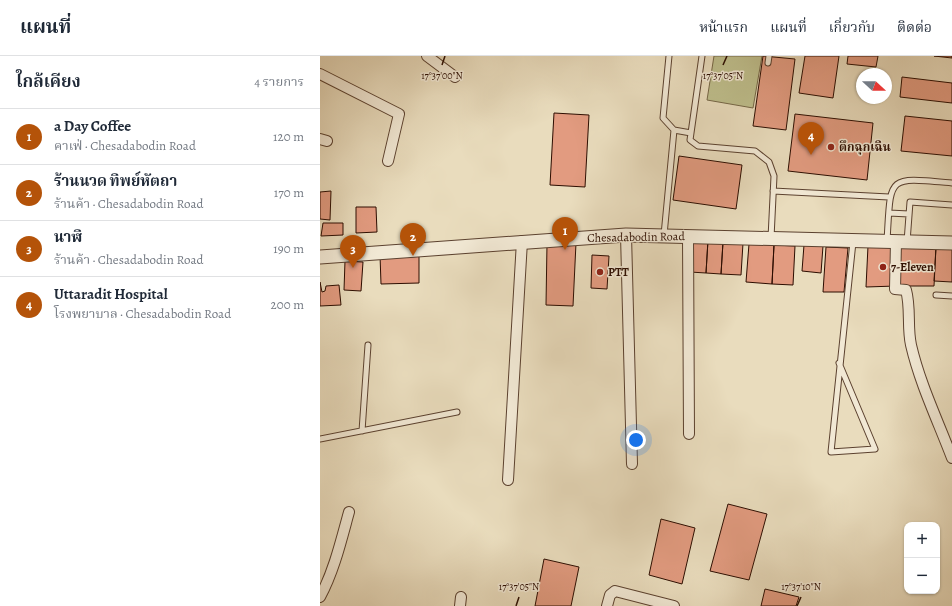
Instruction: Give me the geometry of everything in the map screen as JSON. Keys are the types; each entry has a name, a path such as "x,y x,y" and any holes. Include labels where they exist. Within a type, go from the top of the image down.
{"street":[{"path":"427,56 455,76"},
{"path":"320,74 399,114 388,161"},
{"path":"626,235 632,464"},
{"name":"Chesadabodin Road","path":"320,257 522,241 626,235 952,243"},
{"path":"688,236 689,434"},
{"path":"508,480 522,241"},
{"path":"897,242 895,288 906,290 909,302 911,343 917,368 952,458"},
{"path":"320,597 326,586 337,555 349,512"},
{"path":"607,606 610,595 615,591 674,606"}],"lane":[{"path":"670,56 663,118 674,130 691,133"},
{"path":"702,56 690,140 698,146 756,151 769,162 774,176 771,239"},
{"path":"768,56 768,63"},
{"path":"664,235 674,130"},
{"path":"897,242 889,213 889,197 892,188 898,182 910,179 952,183"},
{"path":"773,191 889,197"},
{"path":"897,242 909,214 910,202 952,204"},
{"path":"889,213 909,214"},
{"path":"840,363 875,449 832,452 840,363 853,241"},
{"path":"936,294 952,296"},
{"path":"362,431 368,345"},
{"path":"320,439 457,412"}],"green space":[{"path":"714,56 762,56 753,108 707,100"}],"building":[{"path":"763,56 795,59 786,130 753,126"},
{"path":"805,56 839,56 833,98 799,93"},
{"path":"848,56 878,56 876,67 847,64"},
{"path":"934,56 952,56 952,58"},
{"path":"902,77 952,83 952,103 900,97"},
{"path":"554,113 589,115 585,187 550,185"},
{"name":"ตึกฉุกเฉิน","path":"795,114 873,123 867,180 788,171"},
{"path":"905,116 952,121 952,156 901,151"},
{"path":"679,156 742,165 736,209 673,200"},
{"path":"331,191 330,220 320,219 320,192"},
{"path":"356,207 376,207 377,232 356,233"},
{"path":"323,223 343,223 343,235 321,236"},
{"path":"690,240 708,240 706,273 690,272"},
{"path":"708,240 723,242 721,274 706,273"},
{"path":"723,242 743,243 741,275 721,274"},
{"path":"576,243 573,306 546,305 547,244"},
{"path":"749,244 774,245 772,284 746,282"},
{"path":"774,245 795,246 793,285 772,284"},
{"path":"804,245 823,246 821,273 802,271"},
{"name":"7-Eleven","path":"868,246 900,247 896,286 866,287"},
{"path":"826,247 848,248 844,292 823,292"},
{"path":"900,247 936,247 934,286 896,286"},
{"path":"936,247 952,247 952,282 934,281"},
{"path":"419,252 419,283 381,284 380,255"},
{"name":"PTT","path":"592,255 609,256 607,289 591,288"},
{"path":"345,261 363,262 361,291 344,290"},
{"path":"320,282 322,292 325,291 326,286 339,285 341,305 320,306"},
{"path":"728,504 767,514 749,580 710,571"},
{"path":"661,519 695,528 682,584 649,575"},
{"path":"544,559 579,567 571,606 535,606"},
{"path":"765,589 799,597 796,606 761,606"}],"place":[{"name":"ตึกฉุกเฉิน","path":"831,147"},
{"name":"Uttaradit Hospital","path":"811,155"},
{"name":"a Day Coffee","path":"565,250"},
{"name":"ร้านนวด ทิพย์หัตถา","path":"413,256"},
{"name":"7-Eleven","path":"883,267"},
{"name":"นาฬิ","path":"353,268"},
{"name":"PTT","path":"600,272"}]}
